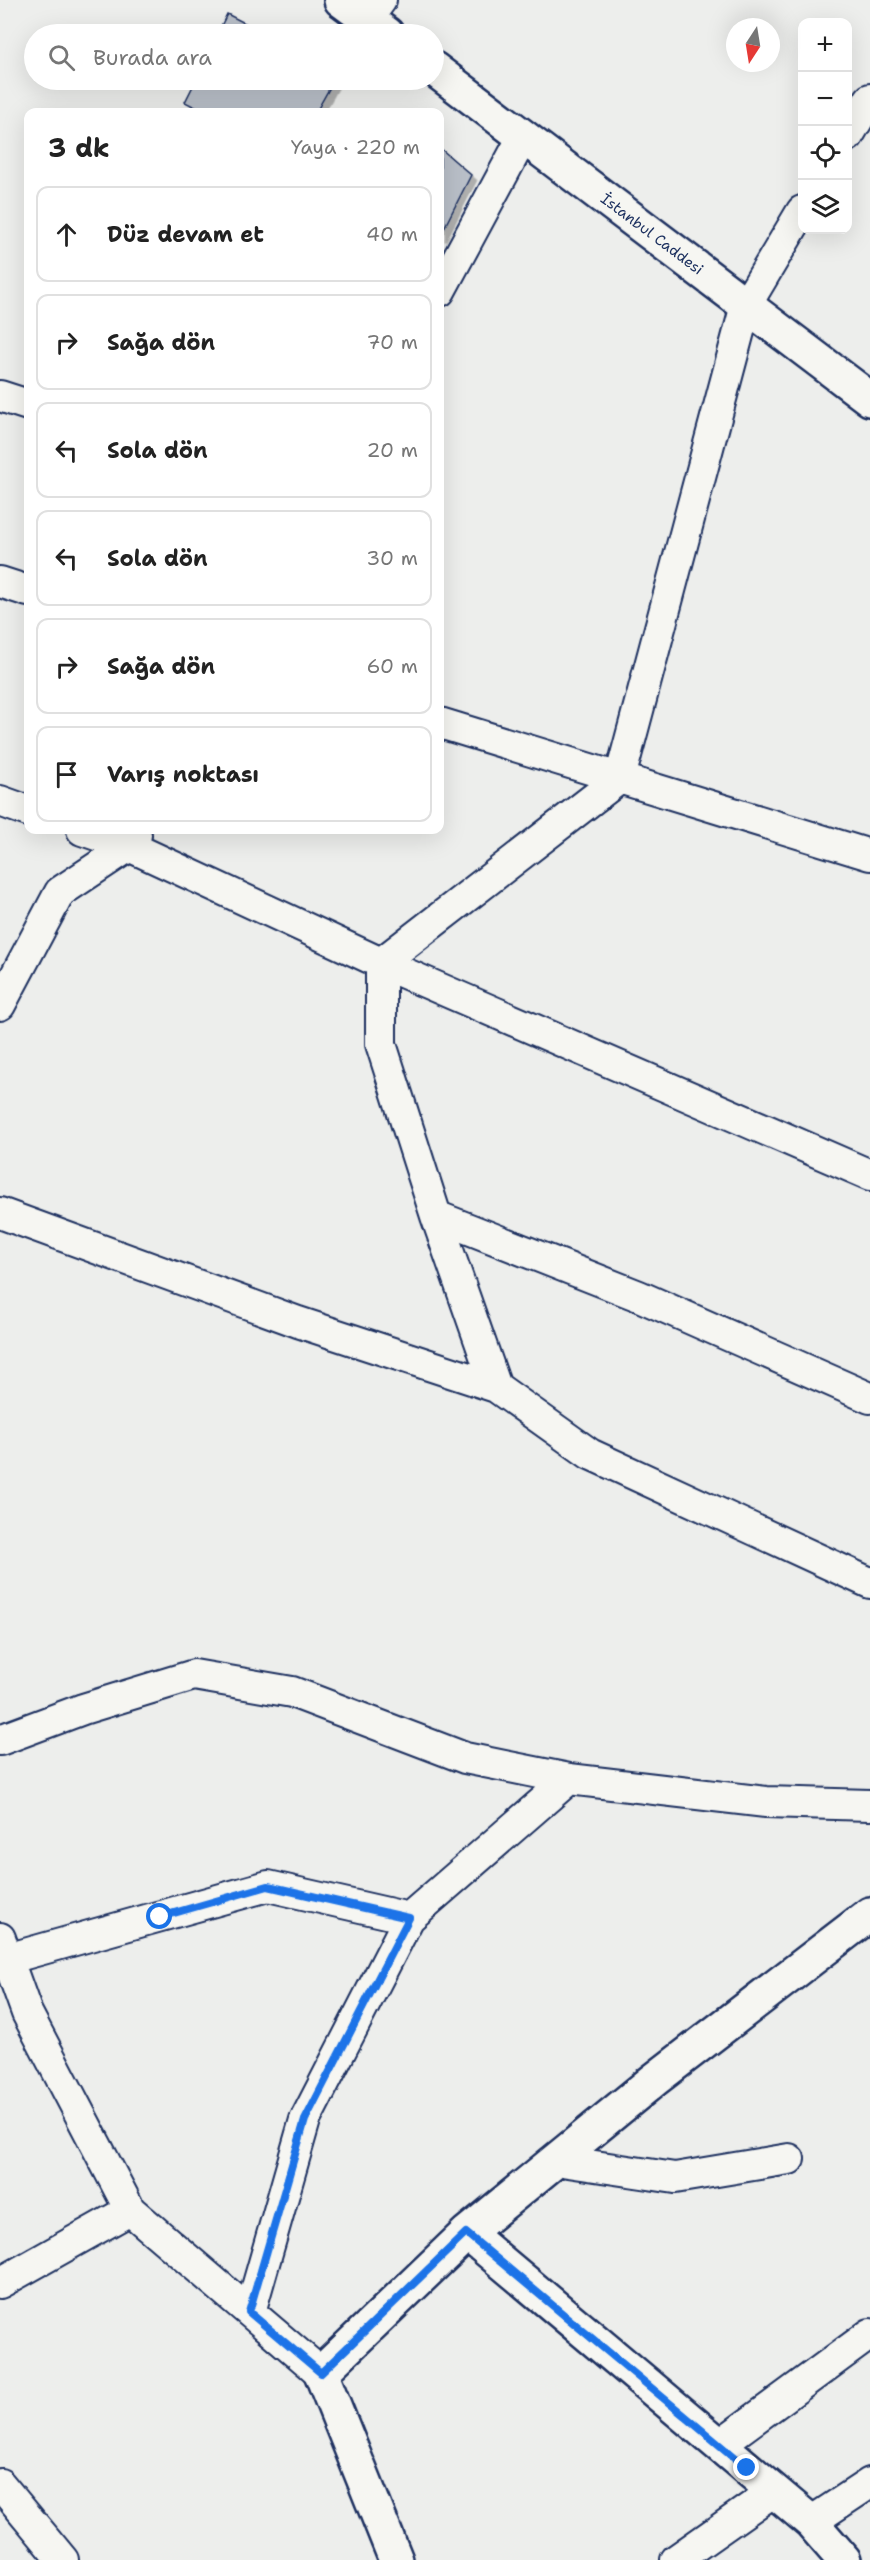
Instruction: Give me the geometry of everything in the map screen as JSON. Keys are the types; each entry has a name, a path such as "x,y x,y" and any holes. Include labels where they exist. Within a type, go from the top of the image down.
{"street":[{"name":"İstanbul Caddesi","path":"444,77 870,399"},
{"path":"852,129 870,99"},
{"path":"444,284 523,137"},
{"path":"381,963 620,778 746,305 798,218"},
{"path":"0,396 24,404"},
{"path":"0,582 24,590"},
{"path":"444,724 870,855"},
{"path":"0,801 24,810"},
{"path":"108,834 134,838 381,963 870,1175"},
{"path":"0,1005 60,892 134,838"},
{"path":"381,963 381,1044 436,1216 496,1387"},
{"path":"0,1213 298,1322 496,1387 590,1454 870,1583"},
{"path":"436,1216 639,1296 870,1398"},
{"path":"0,1740 83,1709 194,1675 291,1692 465,1758 569,1779 766,1802 870,1805"},
{"path":"249,2312 305,2120 409,1918 569,1779"},
{"path":"396,2560 321,2373 130,2210 27,2013 4,1949 268,1886 409,1918"},
{"path":"321,2373 466,2233 663,2072 870,1914"},
{"path":"555,2160 675,2178 789,2158"},
{"path":"0,2283 130,2210"},
{"path":"466,2233 812,2522 844,2560"},
{"path":"719,2445 870,2334"},
{"path":"812,2522 870,2483"},
{"path":"0,2484 63,2560"},
{"path":"676,2560 774,2491"}],"building":[{"path":"227,14 246,24 222,24"},
{"path":"191,90 328,90 318,108 197,108 185,102"},
{"path":"444,151 471,175 444,228"}],"route":[{"path":"160,1917 268,1886 409,1918 305,2120 249,2312 321,2373 466,2233 747,2468"}]}
